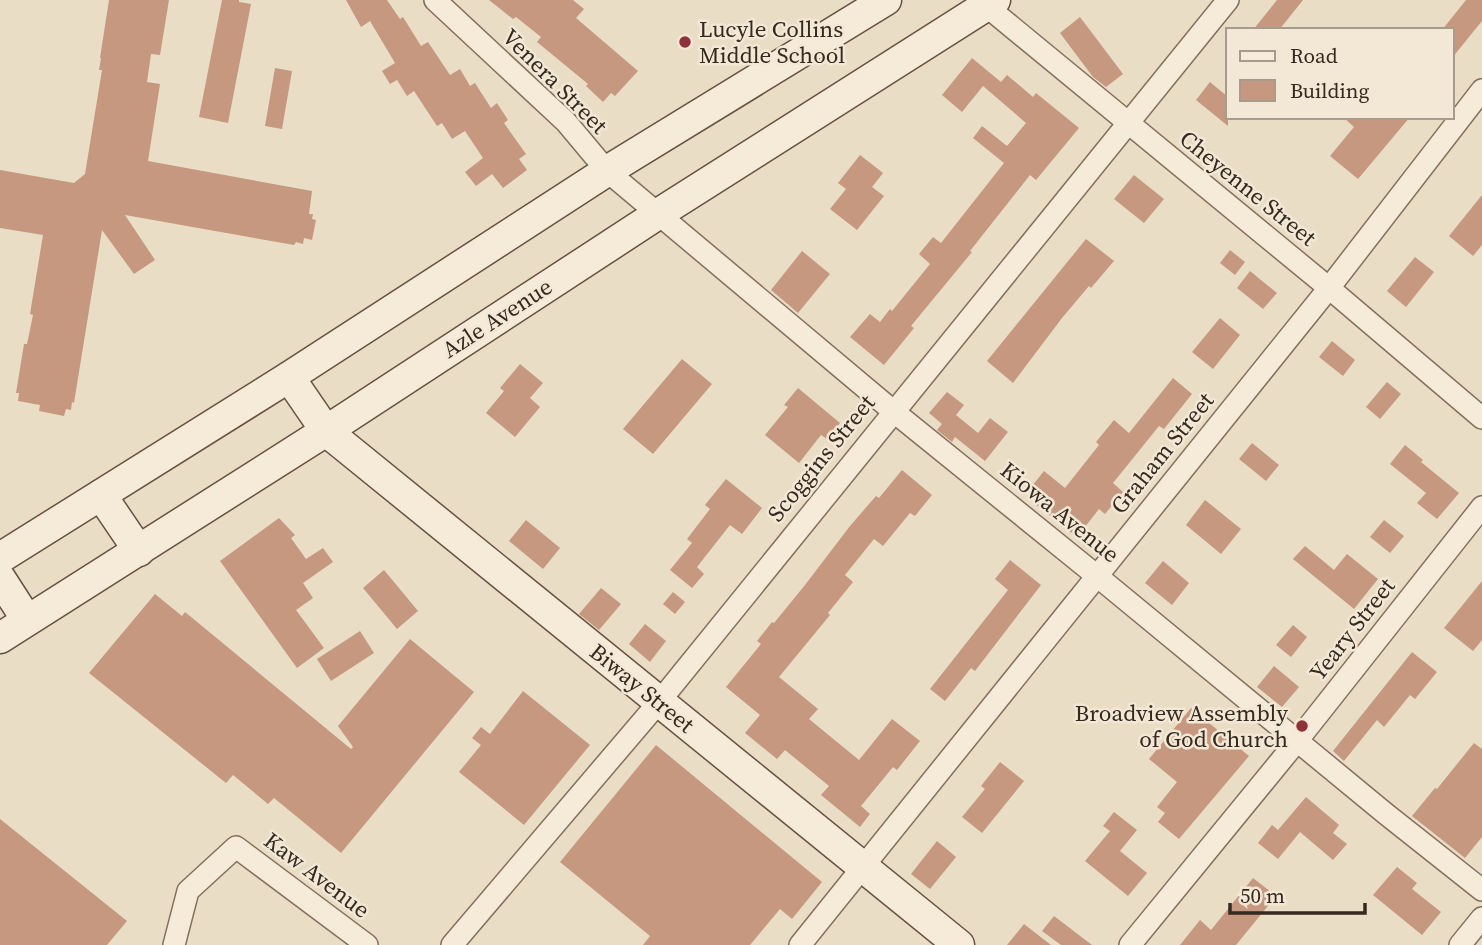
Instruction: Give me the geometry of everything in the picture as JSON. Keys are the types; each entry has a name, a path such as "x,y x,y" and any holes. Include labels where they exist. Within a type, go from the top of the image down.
{"main road":[{"path":"0,558 289,377 607,171 886,0"},
{"name":"Azle Avenue","path":"0,638 326,431 986,2"},
{"name":"Biway Street","path":"289,377 326,431 959,945"},
{"path":"101,495 139,551"},
{"path":"0,578 27,620"}],"street":[{"name":"Venera Street","path":"435,0 566,122 607,171"},
{"name":"Scoggins Street","path":"452,945 659,702 1228,0"},
{"name":"Cheyenne Street","path":"986,2 1127,124 1329,288 1482,418"},
{"name":"Graham Street","path":"800,945 1329,288 1482,90"},
{"name":"Kiowa Avenue","path":"607,171 893,411 1482,890"},
{"name":"Yeary Street","path":"1130,945 1297,741 1482,507"},
{"name":"Kaw Avenue","path":"174,945 188,891 236,847 367,945"},
{"path":"1460,945 1482,918"}],"building":[{"path":"109,0 169,0 160,55 151,54 147,82 160,84 148,161 312,191 309,214 313,214 312,219 316,220 312,240 304,238 303,244 296,242 294,245 125,215 155,260 134,274 102,230 74,403 72,402 71,410 66,409 64,416 39,411 40,405 18,401 19,393 16,393 24,344 27,344 33,315 30,314 43,235 0,228 0,170 74,183 85,174 102,70 99,70 100,58"},
{"path":"222,0 239,0 251,4 228,123 199,117"},
{"path":"346,0 387,0 400,19 403,17 421,46 428,42 450,75 460,69 470,86 475,83 491,108 497,103 508,120 504,123 526,154 519,159 527,170 503,188 492,174 476,186 465,172 483,158 465,131 452,139 442,123 437,126 414,91 407,96 397,80 390,84 382,71 395,63 370,21 361,27"},
{"path":"489,0 573,0 584,9 576,18 638,71 615,96 611,93 603,102 586,86 588,84 537,42 541,37"},
{"path":"1277,0 1303,0 1281,28 1255,28"},
{"path":"1466,0 1482,0 1482,21 1454,56 1454,28 1444,28"},
{"path":"1080,17 1123,74 1106,87 1093,77 1060,33"},
{"path":"972,58 1001,82 1007,75 1033,97 1036,93 1079,128 1036,180 1030,175 970,251 972,252 911,326 914,328 884,365 850,337 870,314 880,322 890,309 892,311 930,264 919,254 933,237 941,243 1004,163 973,138 982,126 1007,146 1026,123 983,86 962,112 942,95"},
{"path":"275,68 292,71 282,129 265,126"},
{"path":"1210,82 1226,95 1228,126 1196,100"},
{"path":"1345,119 1408,119 1358,179 1330,156 1354,127"},
{"path":"860,155 883,173 872,187 884,196 857,230 830,209 846,189 838,183"},
{"path":"1134,175 1164,199 1144,223 1114,199"},
{"path":"1482,195 1482,245 1473,256 1449,236"},
{"path":"1086,239 1114,261 1062,318 1013,383 987,361"},
{"path":"1230,250 1245,262 1235,275 1220,263"},
{"path":"802,251 830,274 798,313 771,290"},
{"path":"1415,257 1434,272 1406,307 1387,291"},
{"path":"1250,271 1277,293 1263,309 1237,288"},
{"path":"1220,318 1240,335 1213,369 1192,352"},
{"path":"1332,341 1355,360 1343,376 1319,357"},
{"path":"682,359 712,384 653,454 623,429"},
{"path":"520,364 543,383 530,398 540,407 515,437 486,413 504,391 500,388"},
{"path":"1173,378 1192,394 1164,429 1159,426 1113,483 1123,492 1105,514 1099,509 1077,537 1035,504 1042,494 1032,486 1044,471 1065,488 1099,445 1096,442 1114,420 1129,433"},
{"path":"1387,382 1401,394 1380,419 1366,407"},
{"path":"798,388 840,423 827,439 821,435 799,463 765,435 788,407 784,405"},
{"path":"947,392 964,405 956,415 978,433 990,418 1008,432 985,461 955,437 952,442 937,430 942,424 929,413"},
{"path":"1252,443 1279,465 1266,481 1239,459"},
{"path":"1405,445 1459,493 1437,519 1417,503 1426,493 1390,464"},
{"path":"902,470 932,495 915,516 910,513 883,546 874,539 845,575 853,582 828,613 830,615 779,677 818,709 809,719 859,760 892,719 920,741 897,770 893,767 861,806 870,814 860,827 821,795 829,786 785,750 777,759 745,733 760,715 726,687 761,644 757,641 772,622 774,623 805,585 850,526 876,496 879,498"},
{"path":"726,479 762,508 742,534 730,525 697,567 704,574 692,588 670,570 692,543 687,539 710,509 705,505"},
{"path":"1205,500 1241,529 1221,554 1186,525"},
{"path":"279,518 295,535 291,538 306,559 323,548 333,562 303,583 313,598 296,610 324,648 297,668 220,561"},
{"path":"526,520 560,548 543,569 509,541"},
{"path":"1384,520 1404,536 1390,553 1370,537"},
{"path":"1305,546 1334,570 1347,554 1378,579 1354,609 1293,559"},
{"path":"1010,560 1041,585 975,671 971,668 945,701 930,689 1008,590 995,579"},
{"path":"1163,561 1189,583 1172,605 1145,583"},
{"path":"384,570 418,611 397,629 363,588"},
{"path":"1482,581 1482,640 1473,651 1444,628"},
{"path":"601,588 621,604 599,630 579,614"},
{"path":"673,592 685,602 675,614 663,604"},
{"path":"155,594 182,616 185,612 351,749 353,747 338,726 410,639 474,692 341,853 274,798 268,804 233,775 226,783 89,673"},
{"path":"645,624 666,641 650,662 629,644"},
{"path":"1293,625 1307,637 1291,657 1276,645"},
{"path":"360,631 374,653 331,681 317,659"},
{"path":"1412,652 1437,672 1415,699 1410,695 1384,727 1377,720 1344,761 1333,751"},
{"path":"1274,666 1299,687 1282,707 1257,687"},
{"path":"523,691 590,745 524,825 459,772 481,745 472,738 481,727 490,734"},
{"path":"1191,708 1249,756 1179,839 1158,822 1165,813 1157,807 1177,782 1149,759"},
{"path":"1474,743 1482,749 1482,837 1465,858 1412,816"},
{"path":"656,745 822,882 792,919 780,909 750,945 643,945 650,936 560,862"},
{"path":"1000,762 1024,781 982,833 962,817 985,789 981,786"},
{"path":"1306,797 1339,825 1333,833 1347,844 1333,860 1300,832 1278,859 1258,843 1272,825 1278,830"},
{"path":"1114,812 1137,830 1120,851 1147,873 1128,896 1085,861 1110,831 1103,826"},
{"path":"0,819 127,921 107,945 0,945"},
{"path":"937,841 956,857 930,889 911,874"},
{"path":"1397,867 1417,883 1412,889 1441,912 1422,935 1373,895"},
{"path":"1253,878 1276,896 1236,945 1180,945 1200,920 1211,930"},
{"path":"1054,916 1092,945 1061,945 1042,931"},
{"path":"1024,924 1051,945 1007,945"}],"place":[{"name":"Lucyle Collins Middle School","path":"685,42"},
{"name":"Broadview Assembly of God Church","path":"1302,726"}]}
